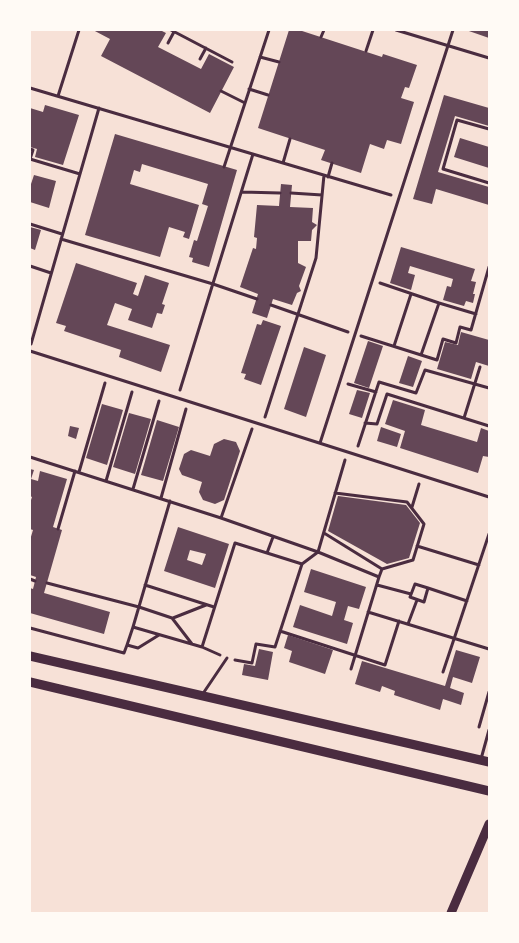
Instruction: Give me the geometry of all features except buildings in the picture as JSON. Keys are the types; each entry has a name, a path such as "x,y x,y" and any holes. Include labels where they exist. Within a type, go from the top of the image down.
{"street":[{"path":"30,656 485,761"},
{"path":"30,682 489,791"},
{"path":"451,913 489,824"}],"lane":[{"path":"396,30 489,58"},
{"path":"320,443 453,30"},
{"path":"30,351 489,497"},
{"path":"202,696 227,658"},
{"path":"485,761 489,730"}],"path":[{"path":"58,96 78,30"},
{"path":"224,166 268,30"},
{"path":"322,37 324,30"},
{"path":"366,51 373,30"},
{"path":"168,43 173,31 232,62"},
{"path":"200,59 206,48"},
{"path":"260,57 279,62"},
{"path":"30,88 399,198"},
{"path":"249,89 268,95"},
{"path":"221,91 245,103"},
{"path":"30,347 99,108"},
{"path":"489,129 457,120 442,169 489,183"},
{"path":"283,163 290,139"},
{"path":"30,149 33,150 30,158 80,174"},
{"path":"178,398 253,154"},
{"path":"263,425 316,258 322,195 326,176 332,164"},
{"path":"242,192 280,193"},
{"path":"291,193 322,195"},
{"path":"30,224 62,234"},
{"path":"61,239 213,284 257,300"},
{"path":"30,266 51,273"},
{"path":"271,304 355,334 437,360 443,339 456,342 460,327 471,330 489,267"},
{"path":"372,280 476,314"},
{"path":"394,346 411,294"},
{"path":"422,355 439,303"},
{"path":"464,418 480,367"},
{"path":"355,454 380,382 416,393 425,370 489,388"},
{"path":"58,529 108,376"},
{"path":"340,382 376,392"},
{"path":"106,481 135,384"},
{"path":"133,489 162,393"},
{"path":"365,422 377,424 387,394 489,426"},
{"path":"161,498 188,401"},
{"path":"221,518 254,422"},
{"path":"133,627 193,644 227,658 252,663 256,644 275,647 302,564 318,552 347,452"},
{"path":"30,457 221,518 318,552 379,577"},
{"path":"411,507 422,476"},
{"path":"324,533 382,569 413,560 418,546 424,524 407,502 335,493"},
{"path":"30,628 124,653 170,501"},
{"path":"443,672 489,534"},
{"path":"267,553 273,537"},
{"path":"202,647 235,543 302,564"},
{"path":"418,546 479,565"},
{"path":"351,669 382,569"},
{"path":"30,579 35,580"},
{"path":"46,583 139,607 172,618 193,644"},
{"path":"377,584 411,594"},
{"path":"428,588 424,602 410,597 415,584 428,588 467,601"},
{"path":"145,585 214,607"},
{"path":"408,624 417,600"},
{"path":"172,618 207,604"},
{"path":"368,612 489,649"},
{"path":"280,631 385,665 399,621"},
{"path":"127,645 138,648 159,635"}]}
